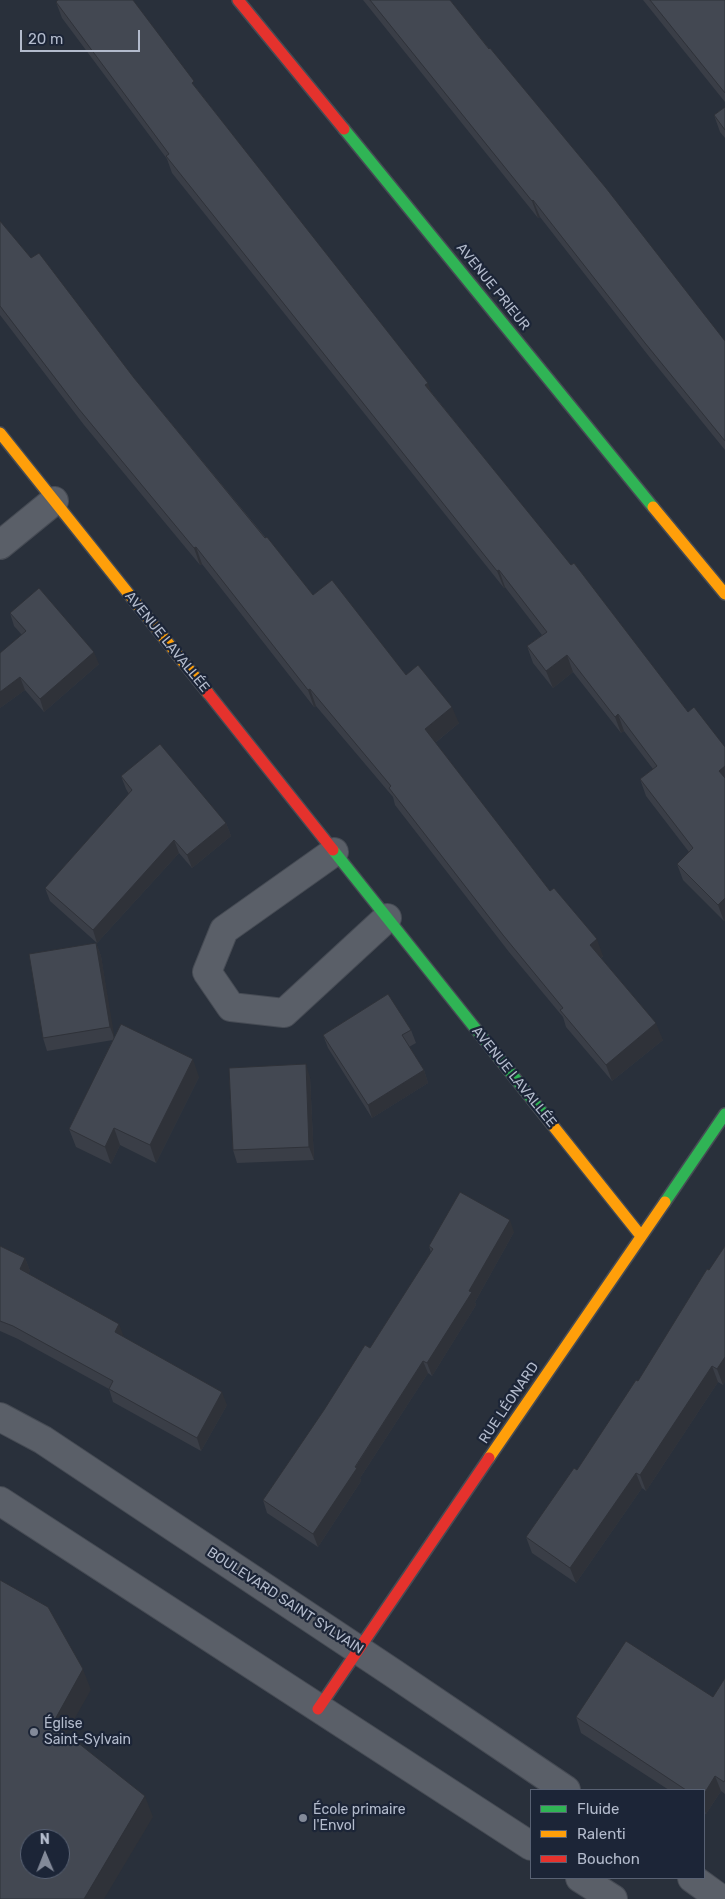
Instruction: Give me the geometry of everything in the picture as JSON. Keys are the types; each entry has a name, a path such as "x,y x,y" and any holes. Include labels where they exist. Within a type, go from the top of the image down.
{"street":[{"name":"AVENUE PRIEUR","path":"238,0 725,594"},
{"name":"AVENUE LAVALLÉE","path":"0,433 641,1236"},
{"path":"0,545 54,500"},
{"path":"334,852 224,930 206,972 230,1007 284,1013 387,918"},
{"name":"RUE LÉONARD","path":"318,1708 725,1114"},
{"name":"BOULEVARD SAINT SYLVAIN","path":"0,1417 43,1440 565,1789"},
{"path":"0,1501 530,1845"},
{"path":"582,1879 613,1899"},
{"path":"693,1879 721,1899"}],"building":[{"path":"58,0 133,0 194,81 192,83 428,383 425,385 571,565 574,563 688,712 694,707 725,747 725,766 719,771 725,778 725,898 718,905 677,864 693,848 640,779 657,766 618,714 615,717 567,655 546,671 527,646 547,632 166,156 169,154 56,2"},
{"path":"370,0 450,0 606,188 725,341 725,441 645,343 533,200"},
{"path":"650,0 725,0 725,93"},
{"path":"725,107 725,130 714,115"},
{"path":"0,221 31,258 39,253 134,378 313,595 332,580 406,675 418,665 452,707 425,729 550,891 554,888 597,939 590,945 656,1023 606,1065 560,1010 563,1008 503,935 389,788 391,786 310,689 308,690 196,547 194,548 78,408 0,306"},
{"path":"39,588 94,652 40,699 20,677 0,692 0,653 26,631 10,613"},
{"path":"160,744 226,823 187,855 174,840 93,930 45,888 132,790 121,776"},
{"path":"96,943 110,1027 43,1038 29,954"},
{"path":"388,994 411,1030 402,1035 424,1070 368,1105 323,1035"},
{"path":"121,1024 193,1059 150,1145 114,1128 105,1147 69,1129"},
{"path":"306,1064 309,1147 233,1150 229,1068"},
{"path":"460,1192 510,1220 469,1291 472,1292 427,1363 423,1361 355,1467 357,1468 313,1534 263,1500 365,1345 370,1348 433,1249 429,1246"},
{"path":"0,1246 25,1258 20,1269 119,1324 115,1332 222,1392 197,1438 109,1389 113,1381 13,1326 0,1321"},
{"path":"725,1246 725,1357 717,1369 712,1366 640,1475 636,1473 570,1568 526,1537 574,1468 577,1470 636,1380 638,1381 707,1269 709,1270"},
{"name":"Église Saint-Sylvain","path":"0,1580 48,1607 83,1669 53,1723 145,1796 84,1899 0,1899"},
{"path":"626,1641 713,1697 725,1678 725,1780 724,1782 715,1776 705,1792 705,1789 684,1789 576,1717"}],"traffic: fast":[{"path":"344,129 653,507"},
{"path":"333,850 546,1117"},
{"path":"665,1202 725,1114"}],"traffic: slow":[{"path":"0,433 208,693"},
{"path":"653,507 725,594"},
{"path":"546,1117 641,1236"},
{"path":"489,1458 665,1202"}],"traffic: jam":[{"path":"238,0 344,129"},
{"path":"208,693 333,850"},
{"path":"318,1709 489,1458"}],"place":[{"name":"Église Saint-Sylvain","path":"34,1732"},
{"name":"École primaire l'Envol","path":"303,1818"}]}
